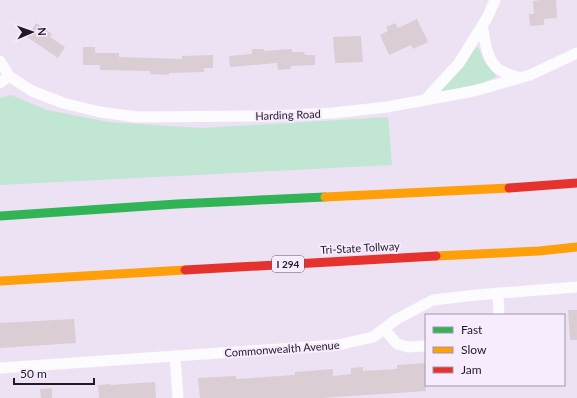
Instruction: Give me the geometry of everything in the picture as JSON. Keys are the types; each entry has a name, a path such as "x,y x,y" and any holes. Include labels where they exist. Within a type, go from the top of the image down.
{"highway":[{"path":"0,216 177,204 577,183"},
{"name":"Tri-State Tollway","path":"0,281 351,260 539,251 577,247"}],"street":[{"path":"426,99 459,63 482,26 495,0"},
{"path":"482,26 490,59 496,68 520,78"},
{"name":"Harding Road","path":"9,76 32,91 64,103 100,112 136,117 217,117 333,113 387,107 474,91 530,75 577,53"},
{"path":"0,61 9,76 0,83"},
{"name":"Commonwealth Avenue","path":"0,368 338,345 373,337 396,320 433,300 577,287"},
{"path":"498,293 499,314"},
{"path":"384,329 396,344 408,347 425,346"},
{"path":"175,356 178,398"}],"green space":[{"path":"477,47 479,48 486,64 494,72 496,77 482,83 443,92 441,90 443,87 453,78"},
{"path":"11,95 47,110 109,122 201,128 388,117 392,165 0,185 0,98"}],"building":[{"path":"556,0 557,18 544,19 544,25 530,26 529,14 534,14 533,1"},
{"path":"417,19 428,42 413,49 411,45 389,55 380,35 388,31 386,27 395,23 398,28"},
{"path":"36,23 52,34 50,37 65,47 58,58 27,37"},
{"path":"361,36 363,62 335,63 333,37"},
{"path":"83,47 95,47 95,53 119,53 119,57 182,59 182,56 213,55 213,68 204,68 204,72 169,73 169,75 150,74 150,71 100,70 100,65 83,65"},
{"path":"252,49 264,49 264,51 292,49 292,52 304,52 305,55 315,55 315,65 291,66 290,69 278,70 277,63 230,67 229,56 252,54"},
{"path":"568,310 577,310 577,340 570,340"},
{"path":"74,319 76,343 0,348 0,323"},
{"path":"425,363 426,391 321,398 200,398 198,378 236,376 236,379 295,375 295,372 333,369 333,376 351,374 351,368 363,367 363,371 397,369 397,365"},
{"path":"155,382 156,398 99,398 98,385"},
{"path":"52,388 52,398 41,398 40,389"}],"traffic: fast":[{"path":"0,216 177,204 325,197"}],"traffic: slow":[{"path":"325,197 509,188"},
{"path":"436,256 539,251 577,247"},
{"path":"0,281 185,270"}],"traffic: jam":[{"path":"509,188 577,183"},
{"path":"185,270 436,256"}]}
